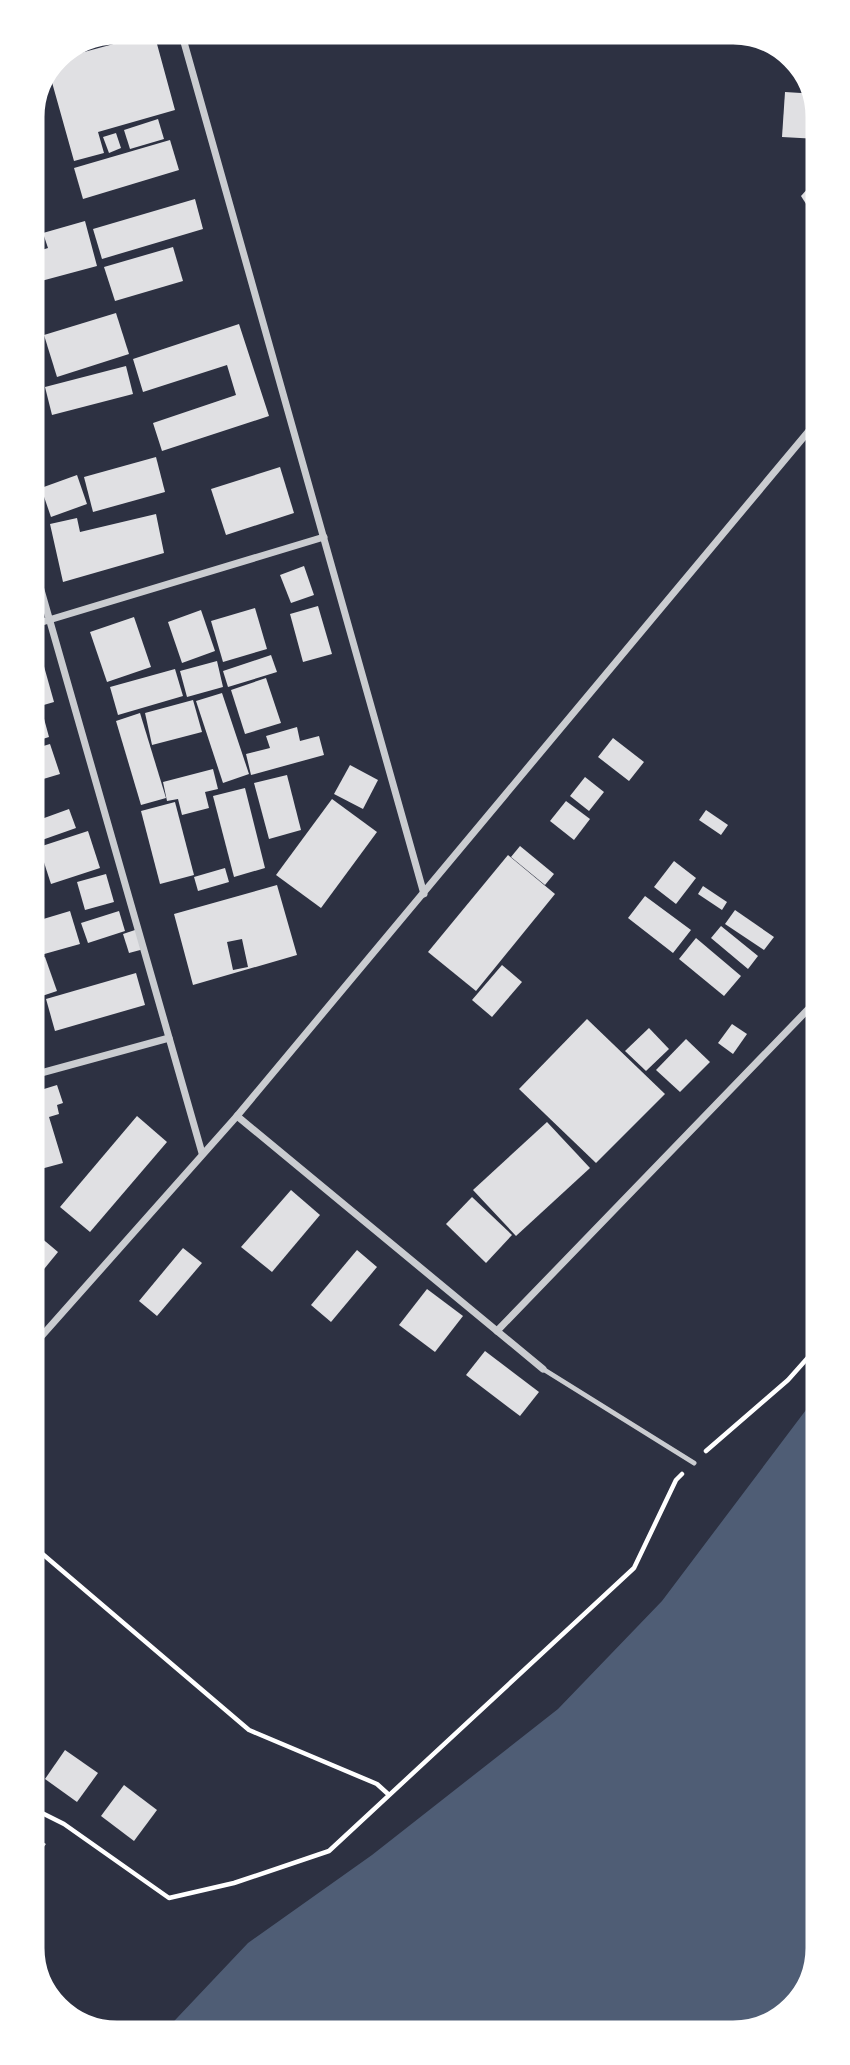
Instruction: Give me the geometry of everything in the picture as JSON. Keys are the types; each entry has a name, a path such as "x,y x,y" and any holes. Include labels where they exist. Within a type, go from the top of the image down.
{"street":[{"path":"183,40 424,894"},
{"path":"40,1338 237,1116 810,430"},
{"path":"40,623 324,537"},
{"path":"40,586 202,1153"},
{"path":"497,1331 810,1007"},
{"path":"40,1073 169,1038"},
{"path":"237,1116 542,1369"}],"lane":[{"path":"542,1369 694,1462"}],"path":[{"path":"40,1812 64,1824 169,1898 234,1883 329,1851 634,1568 676,1480 788,1380 810,1356"},
{"path":"40,1552 249,1730 377,1784 388,1794"}],"water":[{"path":"810,1405 810,1948 802,1982 780,2009 758,2021 733,2025 170,2025 248,1943 372,1855 558,1709 662,1601"}],"building":[{"path":"128,40 156,40 175,110 98,132 104,153 74,161 51,78 71,55"},
{"path":"785,92 806,93 810,139 782,137"},
{"path":"158,119 164,139 130,149 124,130"},
{"path":"116,133 121,148 109,153 103,137"},
{"path":"170,140 179,170 83,199 74,168"},
{"path":"810,186 810,210 801,196"},
{"path":"195,199 203,229 102,259 93,229"},
{"path":"85,221 97,266 40,281 40,251 48,248 43,233"},
{"path":"173,247 183,281 115,301 104,267"},
{"path":"116,313 129,354 57,377 44,335"},
{"path":"239,324 269,416 162,451 153,423 236,395 227,365 143,392 133,359"},
{"path":"126,366 133,394 52,415 45,387"},
{"path":"156,457 165,492 93,512 84,477"},
{"path":"280,467 294,513 226,535 211,489"},
{"path":"77,475 87,504 51,517 41,488"},
{"path":"156,514 164,553 63,582 50,524 77,518 80,532"},
{"path":"304,566 314,595 291,603 280,575"},
{"path":"318,606 332,654 303,662 290,614"},
{"path":"255,608 267,649 223,662 211,621"},
{"path":"201,610 215,651 182,663 168,622"},
{"path":"134,617 151,667 107,682 90,632"},
{"path":"40,652 54,702 40,706"},
{"path":"271,655 277,672 228,687 223,671"},
{"path":"217,661 223,687 187,697 180,671"},
{"path":"175,669 183,696 118,715 110,687"},
{"path":"266,678 281,723 245,734 231,690"},
{"path":"222,693 249,774 223,783 196,701"},
{"path":"193,700 202,732 152,745 145,713"},
{"path":"140,713 166,798 141,805 116,721"},
{"path":"43,715 49,737 40,740 40,716"},
{"path":"297,727 300,741 319,736 324,755 251,775 246,754 270,748 266,736"},
{"path":"613,738 644,762 629,781 598,757"},
{"path":"50,744 60,774 40,780 40,747"},
{"path":"350,765 378,780 363,809 334,794"},
{"path":"213,769 218,789 205,792 209,808 182,815 178,799 167,801 163,782"},
{"path":"287,775 301,830 269,839 254,783"},
{"path":"585,777 604,792 589,811 570,796"},
{"path":"245,788 265,868 234,877 213,796"},
{"path":"332,799 377,832 321,908 276,875"},
{"path":"566,801 590,819 574,840 550,821"},
{"path":"175,802 194,875 160,884 141,811"},
{"path":"69,809 76,828 42,840 40,820"},
{"path":"706,810 728,825 721,835 699,820"},
{"path":"88,831 100,868 51,884 40,847"},
{"path":"520,846 554,874 545,885 511,857"},
{"path":"508,855 555,894 476,991 428,952"},
{"path":"674,861 696,878 676,904 654,887"},
{"path":"225,868 229,882 198,891 194,877"},
{"path":"106,874 114,902 85,910 77,882"},
{"path":"277,885 297,955 193,985 174,914","holes":["242,939 248,967 233,970 227,942"]},
{"path":"703,886 727,902 722,910 698,894"},
{"path":"645,896 691,930 673,953 628,918"},
{"path":"735,910 774,937 764,950 725,924"},
{"path":"70,911 80,944 40,955 40,920"},
{"path":"119,911 125,931 88,943 81,923"},
{"path":"721,926 758,956 748,969 711,938"},
{"path":"138,929 144,949 129,953 123,934"},
{"path":"696,938 741,976 724,996 679,959"},
{"path":"45,957 57,991 40,997 40,959"},
{"path":"502,965 522,982 492,1017 472,1000"},
{"path":"136,973 145,1005 55,1031 46,999"},
{"path":"587,1019 665,1094 596,1163 519,1089"},
{"path":"732,1024 747,1034 733,1054 718,1043"},
{"path":"649,1028 669,1049 646,1071 625,1051"},
{"path":"686,1039 710,1062 680,1092 656,1070"},
{"path":"57,1085 63,1103 57,1105 59,1114 49,1117 63,1163 40,1169 40,1090"},
{"path":"137,1116 167,1142 90,1232 60,1207"},
{"path":"547,1122 590,1168 516,1236 473,1190"},
{"path":"291,1190 320,1215 272,1272 241,1247"},
{"path":"472,1197 512,1235 486,1263 446,1224"},
{"path":"40,1237 58,1252 40,1274"},
{"path":"183,1248 202,1263 157,1316 139,1301"},
{"path":"357,1250 377,1267 331,1322 311,1305"},
{"path":"427,1289 463,1316 435,1352 399,1325"},
{"path":"485,1351 539,1392 520,1416 466,1375"},
{"path":"65,1750 98,1773 77,1802 45,1779"},
{"path":"124,1785 157,1810 134,1841 101,1816"},
{"path":"40,1840 46,1844 40,1852"}]}
